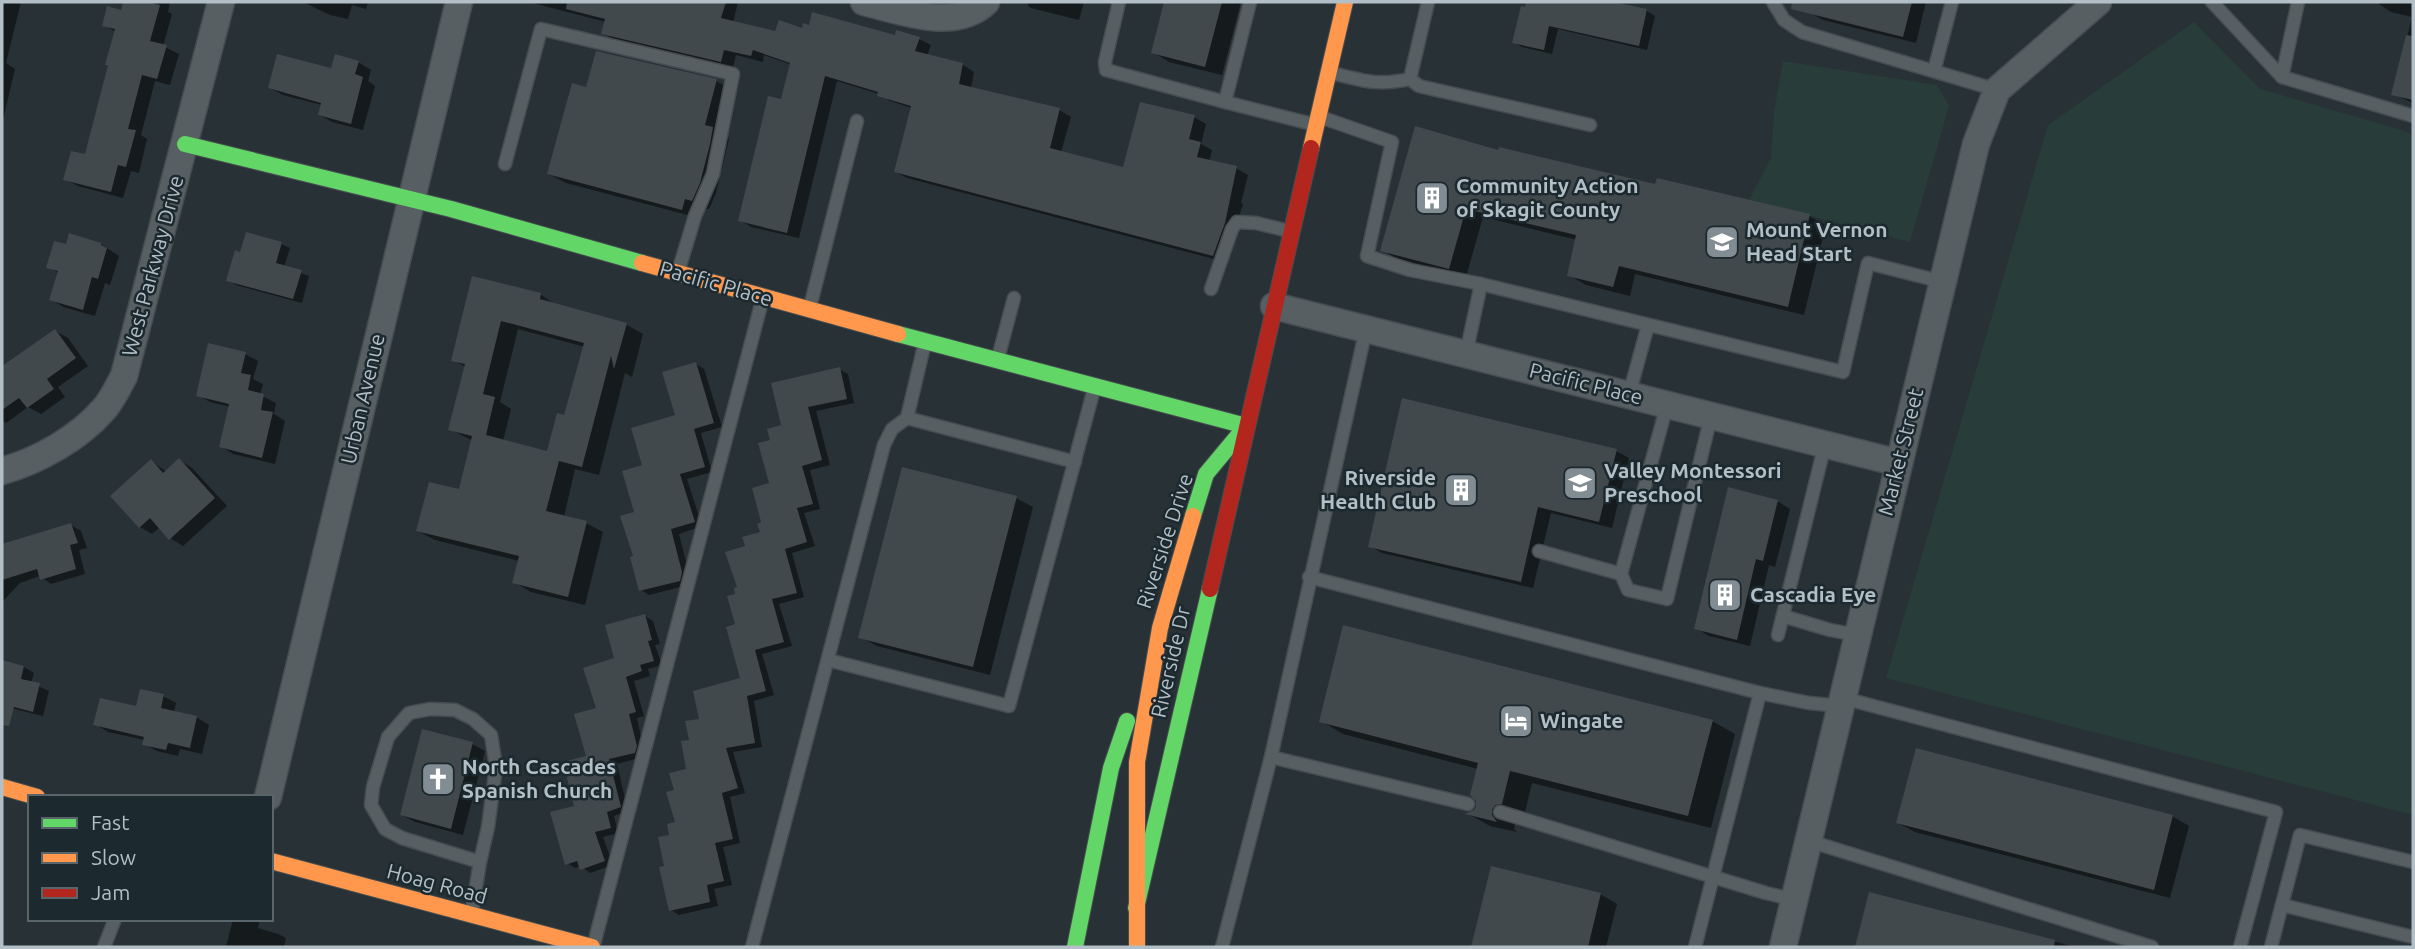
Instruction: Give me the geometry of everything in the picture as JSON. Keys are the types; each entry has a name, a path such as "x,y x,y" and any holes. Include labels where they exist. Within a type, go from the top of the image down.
{"main road":[{"name":"Riverside Drive","path":"1137,947 1137,762 1160,628 1206,474 1246,426 1345,2"},
{"name":"Pacific Place","path":"185,144 410,199 763,298 1246,426"},
{"name":"Riverside Dr","path":"1136,908 1246,426"},
{"path":"1076,947 1111,768 1160,628"},
{"path":"2,787 30,795"},
{"name":"Hoag Road","path":"273,862 593,947"}],"street":[{"name":"West Parkway Drive","path":"2,471 21,466 77,434 104,408 124,376 221,2"},
{"name":"Urban Avenue","path":"268,795 459,2"},
{"path":"864,2 919,16 953,18 978,10 986,2"},
{"name":"Market Street","path":"1783,947 1976,144 1997,90 2098,2"},
{"name":"Pacific Place","path":"1274,306 1899,463"}],"lane":[{"path":"1119,2 1105,62 1106,70 1392,142 1367,256 1410,270 1481,284 1843,372 1868,263 1942,282"},
{"path":"1225,102 1250,2"},
{"path":"1410,79 1428,2"},
{"path":"1773,2 1784,20 1802,32 1997,90"},
{"path":"1934,71 1952,2"},
{"path":"2213,2 2282,77 2413,116"},
{"path":"2282,77 2298,2"},
{"path":"505,164 541,29 733,74 713,174 695,216 677,273"},
{"path":"1328,73 1388,84 1410,79"},
{"path":"1410,79 1419,86 1590,125"},
{"path":"810,310 857,121"},
{"path":"1211,289 1232,229 1237,222 1256,223 1291,232"},
{"path":"1466,354 1481,284"},
{"path":"593,947 763,298"},
{"path":"997,360 1014,298"},
{"path":"1629,395 1648,325"},
{"path":"1222,947 1271,757 1366,329"},
{"path":"752,947 884,445 892,429 906,418 925,341"},
{"path":"828,660 1009,706 1095,386"},
{"path":"1667,405 1621,574 1628,590 1667,599 1711,416"},
{"path":"906,418 1075,462"},
{"path":"1778,635 1825,444"},
{"path":"1539,551 1621,574"},
{"path":"1309,577 1760,693 1842,702 2276,812 2240,947"},
{"path":"1783,616 1857,635"},
{"path":"1695,947 1760,693"},
{"path":"471,915 480,862 496,767 491,735 473,719 455,710 430,709 409,713 388,737 373,787 371,805 385,829 402,838 480,862"},
{"path":"1271,757 1468,804"},
{"path":"1500,812 1796,900"},
{"path":"2271,947 2300,835 2413,862"},
{"path":"1809,841 2152,947"},
{"path":"2282,905 2413,937"},
{"path":"104,947 114,921"}],"green space":[{"path":"2194,22 2260,89 2405,131 2413,136 2413,815 1886,678 2048,125"},
{"path":"1783,61 1937,85 1949,106 1910,242 1749,200 1771,158 1774,112"}],"building":[{"path":"123,2 160,5 150,41 167,45 157,79 142,75 128,129 136,130 126,167 118,165 111,192 63,180 71,151 85,154 108,65 105,65 115,29 102,26 107,6 121,10"},
{"path":"567,2 726,2 721,18 775,31 779,20 802,28 803,23 809,25 812,12 895,35 896,30 920,37 915,51 963,63 959,84 1060,108 1050,148 1123,167 1140,102 1195,115 1189,139 1201,142 1197,157 1237,166 1225,223 1213,256 894,172 911,106 877,96 878,92 825,76 787,233 738,221 768,96 781,99 790,63 753,50 751,56 724,50 721,62 601,34 605,19 566,9"},
{"path":"1164,2 1222,2 1205,67 1151,53"},
{"path":"1526,2 1614,2 1647,9 1639,46 1549,26 1544,50 1512,43 1521,6 1525,7"},
{"path":"1792,2 1912,2 1903,37 1791,9"},
{"path":"2406,35 2413,36 2413,100 2391,95"},
{"path":"596,51 717,79 705,125 713,127 700,183 692,201 685,199 682,210 547,174 572,83 586,87"},
{"path":"277,54 331,68 335,54 359,61 355,74 363,77 351,124 318,115 321,103 268,88"},
{"path":"1415,126 1498,150 1499,147 1655,184 1657,178 1810,214 1788,307 1619,266 1613,287 1567,276 1576,235 1466,209 1449,269 1380,251"},
{"path":"246,232 282,242 276,263 302,270 293,299 226,281 235,250 240,252"},
{"path":"69,233 101,243 107,248 98,279 92,277 83,310 49,300 58,271 46,268 54,241 66,244"},
{"path":"472,276 541,293 540,299 627,323 614,369 611,356 582,467 559,461 546,511 587,521 568,597 512,583 519,556 416,531 429,482 459,489 472,436 448,430 465,364 451,361","holes":["501,321 584,343 564,415 557,413 547,451 486,435 495,397 483,394"]},
{"path":"55,329 76,358 47,379 54,389 27,408 19,398 2,410 2,366"},
{"path":"208,343 246,352 241,373 251,375 248,390 264,394 261,410 273,412 262,458 219,447 229,404 196,396"},
{"path":"696,362 714,423 694,429 705,467 680,474 695,522 671,529 682,572 680,581 639,591 630,557 633,556 620,516 634,512 622,471 642,465 631,428 675,415 662,372"},
{"path":"840,367 847,399 808,407 822,460 802,466 813,504 797,508 807,542 785,549 797,593 772,599 784,642 755,650 766,691 747,696 755,743 726,748 738,788 722,793 733,839 715,843 724,881 707,885 710,902 669,911 659,867 664,866 658,837 669,835 667,824 675,822 666,792 674,790 669,773 686,769 681,741 689,740 685,721 699,719 693,691 740,678 726,627 735,624 727,596 735,594 734,588 737,587 725,552 745,546 742,537 760,532 757,524 761,522 752,488 769,483 758,443 770,440 767,429 781,425 771,383"},
{"name":"Riverside Health Club","path":"1402,398 1617,449 1599,522 1538,507 1521,582 1368,547"},
{"path":"179,458 215,498 169,540 150,518 139,528 110,496 151,459 163,473"},
{"path":"902,467 1017,496 973,667 858,638"},
{"name":"Cascadia Eye","path":"1728,487 1778,500 1763,561 1756,559 1737,640 1694,629"},
{"path":"71,523 78,543 70,545 76,569 40,580 37,569 2,580 2,544"},
{"path":"645,614 652,640 648,641 654,661 640,665 642,671 626,677 636,712 629,714 637,746 635,753 609,759 621,807 607,812 611,828 595,832 605,861 580,870 577,861 565,865 550,812 574,806 563,762 586,756 574,714 596,708 583,668 614,658 605,625"},
{"name":"Wingate","path":"1343,625 1713,720 1688,816 1510,771 1502,804 1495,805 1492,810 1497,822 1465,814 1476,807 1476,801 1470,795 1478,763 1319,722"},
{"path":"2,660 24,666 21,679 40,683 33,712 14,707 9,726 2,725"},
{"path":"140,689 164,694 161,708 197,716 190,748 168,743 166,750 142,745 144,737 93,725 100,698 136,706"},
{"name":"North Cascades Spanish Church","path":"422,729 473,742 451,829 400,815"},
{"path":"1916,748 2173,815 2154,890 1896,823"},
{"path":"1491,866 1601,893 1588,947 1471,947"},
{"path":"1869,892 2055,940 2054,947 1855,947"}],"traffic: fast":[{"path":"185,144 451,209 642,263"},
{"path":"898,334 1246,426"},
{"path":"1193,516 1206,474 1241,432"},
{"path":"1136,908 1210,589"},
{"path":"1075,947 1111,768 1127,721"}],"traffic: slow":[{"path":"1311,148 1345,2"},
{"path":"642,263 898,334"},
{"path":"1137,947 1137,762 1160,628 1193,516"},
{"path":"2,787 30,795"},
{"path":"273,862 592,947"}],"traffic: jam":[{"path":"1210,589 1311,148"}],"place":[{"name":"Community Action of Skagit County","path":"1432,198"},
{"name":"Mount Vernon Head Start","path":"1722,242"},
{"name":"Valley Montessori Preschool","path":"1580,483"},
{"name":"Riverside Health Club","path":"1461,490"},
{"name":"Cascadia Eye","path":"1725,595"},
{"name":"Wingate","path":"1516,721"},
{"name":"North Cascades Spanish Church","path":"438,779"}]}
